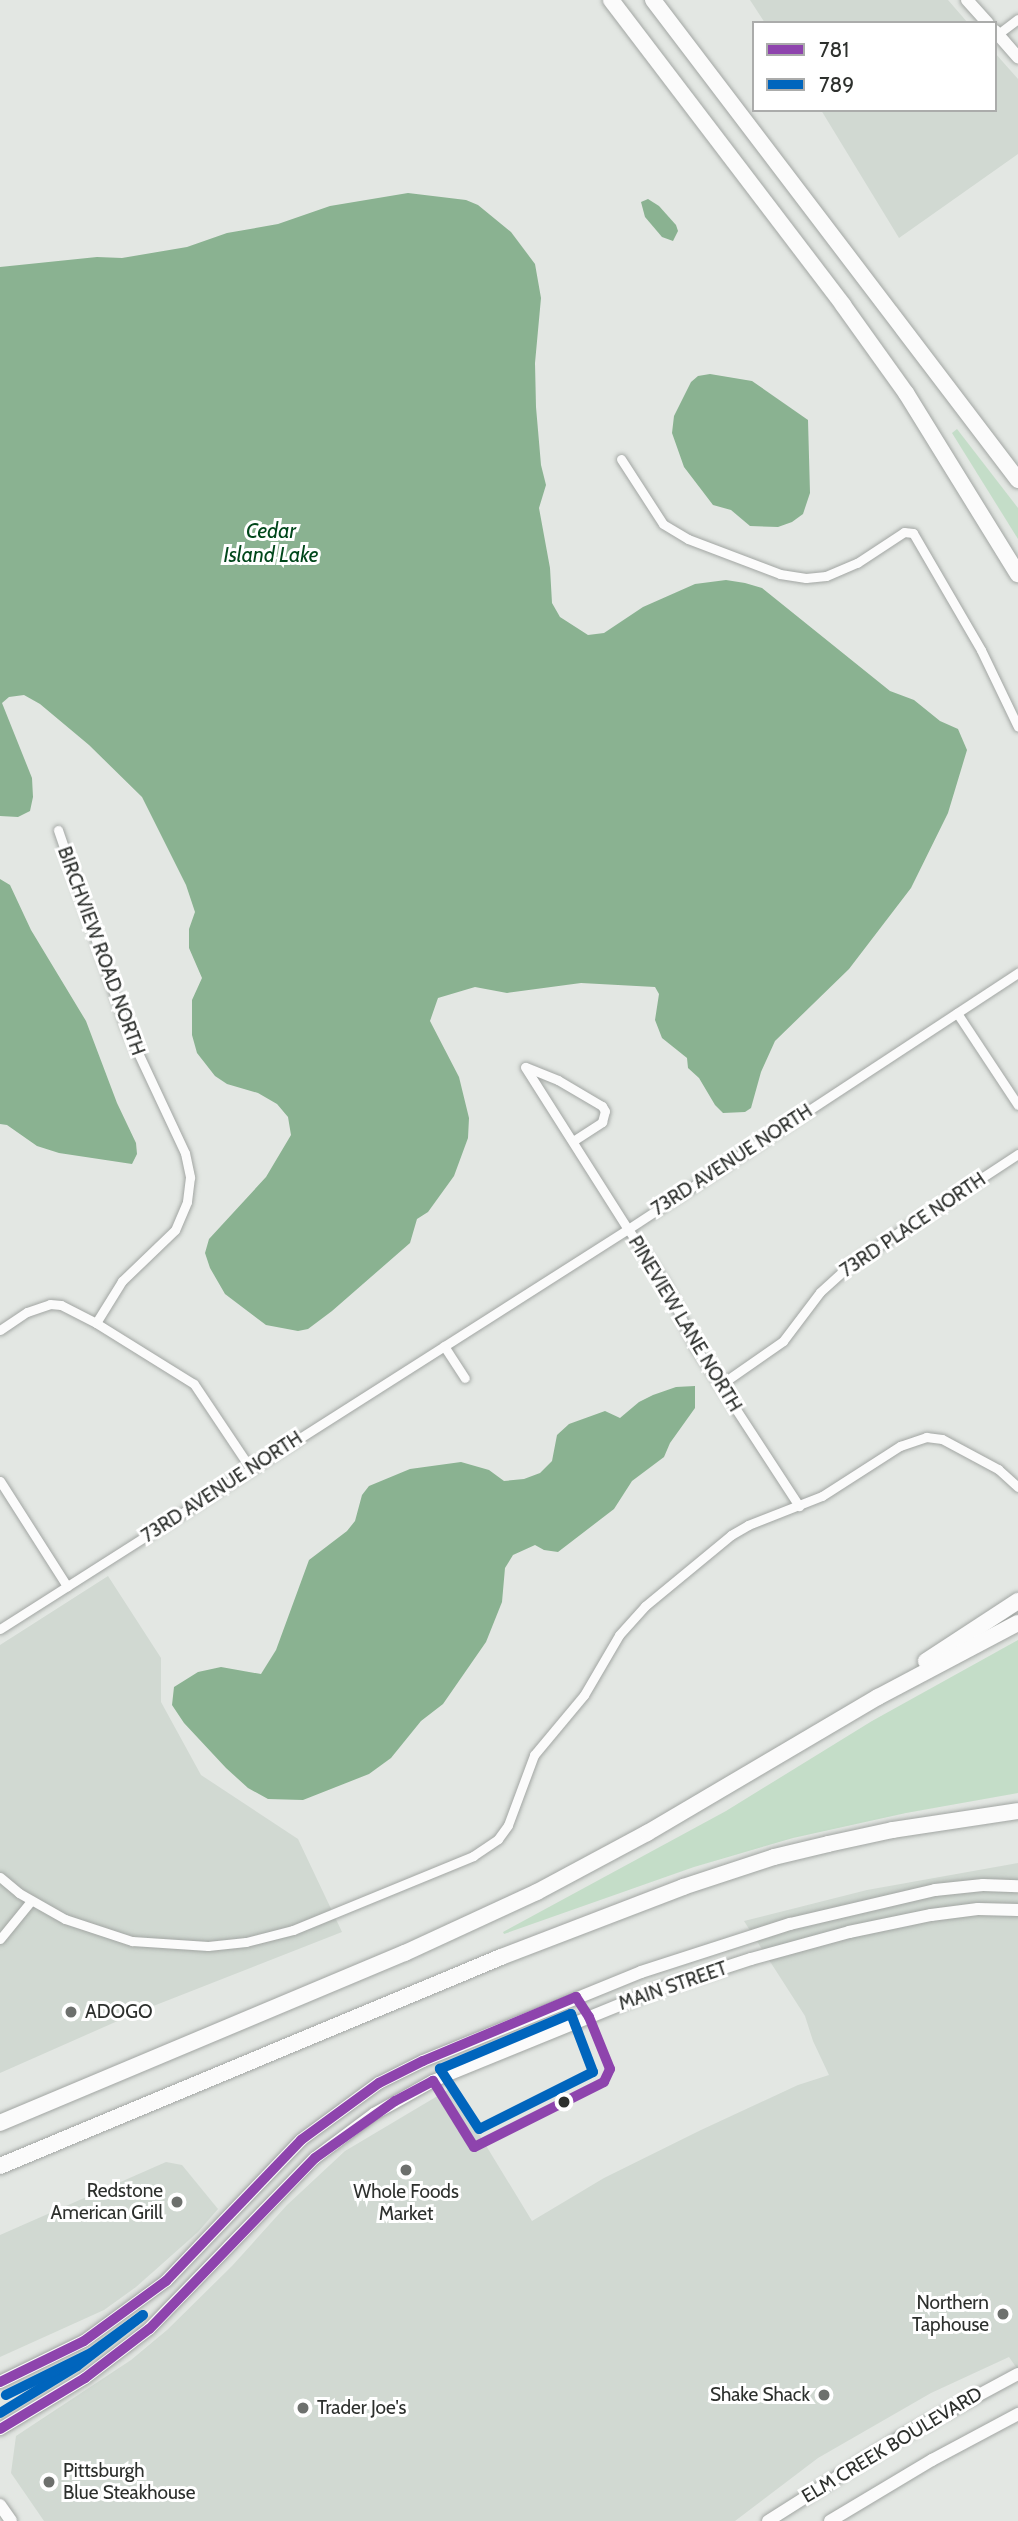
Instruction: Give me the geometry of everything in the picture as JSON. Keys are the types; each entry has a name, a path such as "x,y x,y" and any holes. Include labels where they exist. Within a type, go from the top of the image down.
{"highway":[{"path":"611,0 898,382 1018,574"},
{"path":"653,0 1018,480"},
{"path":"809,1738 1018,1601"},
{"path":"0,2123 405,1953 503,1908 607,1856 878,1697 1018,1623"},
{"path":"0,2166 501,1957 683,1887 774,1857 828,1844 1018,1812"},
{"path":"0,2171 99,2126"}],"street":[{"path":"967,0 986,21"},
{"path":"997,32 1018,19"},
{"path":"997,34 1018,57"},
{"path":"621,459 663,524 688,539 780,574 806,578 826,576 857,563 904,532 913,533 981,650 1018,727"},
{"name":"BIRCHVIEW ROAD NORTH","path":"58,830 125,1025 184,1153 190,1177 187,1202 176,1230 122,1281 96,1323"},
{"name":"73RD AVENUE NORTH","path":"0,1629 628,1228 1018,973"},
{"path":"957,1013 1018,1105"},
{"name":"PINEVIEW LANE NORTH","path":"573,1141 602,1122 605,1111 602,1106 558,1080 525,1067 664,1282 687,1333 799,1506"},
{"name":"73RD PLACE NORTH","path":"720,1385 783,1341 820,1292 852,1263 1018,1154"},
{"path":"0,1330 27,1312 50,1304 61,1305 96,1323 194,1384 251,1469"},
{"path":"444,1346 465,1378"},
{"path":"0,1877 31,1901 98,1932 132,1941 171,1946 246,1942 293,1930 473,1856 498,1839 508,1825 534,1755 584,1695 630,1621 732,1535 748,1525 822,1496 900,1446 926,1437 942,1439 998,1469 1018,1487"},
{"path":"0,1481 67,1586"},
{"name":"MAIN STREET","path":"0,2382 84,2342 166,2281 301,2140 379,2083 423,2061 641,1972 790,1924 935,1890 983,1885 1018,1886"},
{"path":"0,1939 31,1901"},
{"name":"MAIN STREET","path":"0,2429 85,2378 149,2329 315,2158 374,2114 433,2081 640,1996 751,1959 849,1932 931,1915 978,1909 1018,1910"},
{"name":"ELM CREEK BOULEVARD","path":"768,2521 899,2438 1018,2374"},
{"name":"ELM CREEK BOULEVARD","path":"831,2521 932,2460 1018,2414"},
{"path":"0,2505 11,2521"}],"shaded area":[{"path":"750,0 948,0 966,21 764,21"},
{"path":"997,55 1018,79 1018,154 899,238 822,112 997,112"},
{"path":"957,429 1018,508 1018,539 952,433"},
{"path":"108,1576 161,1658 161,1702 201,1775 298,1839 342,1932 138,2012 0,2073 0,1645"},
{"path":"1018,1640 1018,1793 906,1813 793,1838 694,1867 504,1934 503,1932 726,1811 872,1721"},
{"path":"1018,1863 1018,2370 1009,2357 931,2393 818,2458 735,2521 44,2521 11,2473 16,2436 131,2360 167,2330 232,2266 287,2205 345,2151 451,2088 532,2221 604,2178 701,2130 798,2085 829,2075 805,2016 744,1921 867,1890"},
{"path":"166,2162 182,2165 218,2209 198,2232 136,2287 104,2310 0,2357 0,2235"}],"water":[{"name":"Cedar Island Lake","path":"408,193 466,200 478,205 511,232 535,264 541,298 535,363 536,407 541,465 546,485 539,508 550,568 552,603 560,617 588,635 604,633 643,607 695,584 726,580 762,588 890,691 914,700 940,721 958,729 967,750 948,813 911,888 849,969 775,1041 761,1072 751,1108 745,1112 723,1113 699,1078 688,1068 687,1058 662,1038 655,1020 659,994 655,987 581,983 507,993 475,987 438,998 430,1021 459,1077 469,1118 468,1138 454,1176 428,1212 417,1219 410,1243 332,1311 308,1329 298,1331 266,1325 225,1294 205,1253 209,1239 266,1177 291,1135 288,1117 277,1104 258,1093 227,1084 215,1076 197,1053 192,1035 192,1000 202,978 189,948 189,929 195,912 186,885 142,797 89,745 40,704 24,695 9,697 2,703 32,778 33,797 30,811 18,817 0,816 0,267 97,257 122,258 187,247 227,233 278,224 330,206"},
{"path":"648,199 659,206 676,225 678,231 673,241 662,237 645,217 641,202"},
{"path":"710,374 752,381 808,420 810,493 803,514 792,522 778,527 750,526 731,510 713,505 684,467 672,433 674,416 691,382 698,376"},
{"path":"0,879 10,885 31,930 86,1021 117,1103 136,1143 137,1154 132,1164 59,1153 37,1146 7,1125 0,1124"},
{"path":"695,1386 695,1408 670,1443 664,1457 632,1481 614,1509 558,1552 544,1550 535,1545 513,1555 505,1568 502,1602 486,1642 443,1704 421,1721 391,1758 369,1774 303,1800 268,1799 248,1788 226,1768 184,1723 172,1705 174,1687 198,1672 221,1667 261,1674 276,1650 309,1560 347,1531 355,1521 362,1495 369,1486 410,1469 461,1462 489,1470 504,1481 524,1479 540,1473 552,1461 557,1435 569,1424 605,1411 620,1418 639,1402 653,1395 676,1387"}],"transit line":[{"name":"781","path":"0,2382 84,2341 166,2281 301,2140 379,2083 423,2061 576,1997 589,2017 610,2069 604,2082 474,2147 433,2081 395,2101 315,2158 149,2329 85,2378 0,2429"},
{"name":"789","path":"571,2014 593,2072 479,2129 440,2069 571,2014"},
{"name":"789","path":"0,2413 77,2366 143,2315 91,2353 6,2395"}],"place":[{"name":"ADOGO","path":"71,2012"},
{"name":"Whole Foods Market","path":"406,2170"},
{"name":"Redstone American Grill","path":"177,2202"},
{"name":"Northern Taphouse","path":"1003,2314"},
{"name":"Shake Shack","path":"824,2395"},
{"name":"Trader Joe's","path":"303,2408"},
{"name":"Pittsburgh Blue Steakhouse","path":"49,2482"}]}
